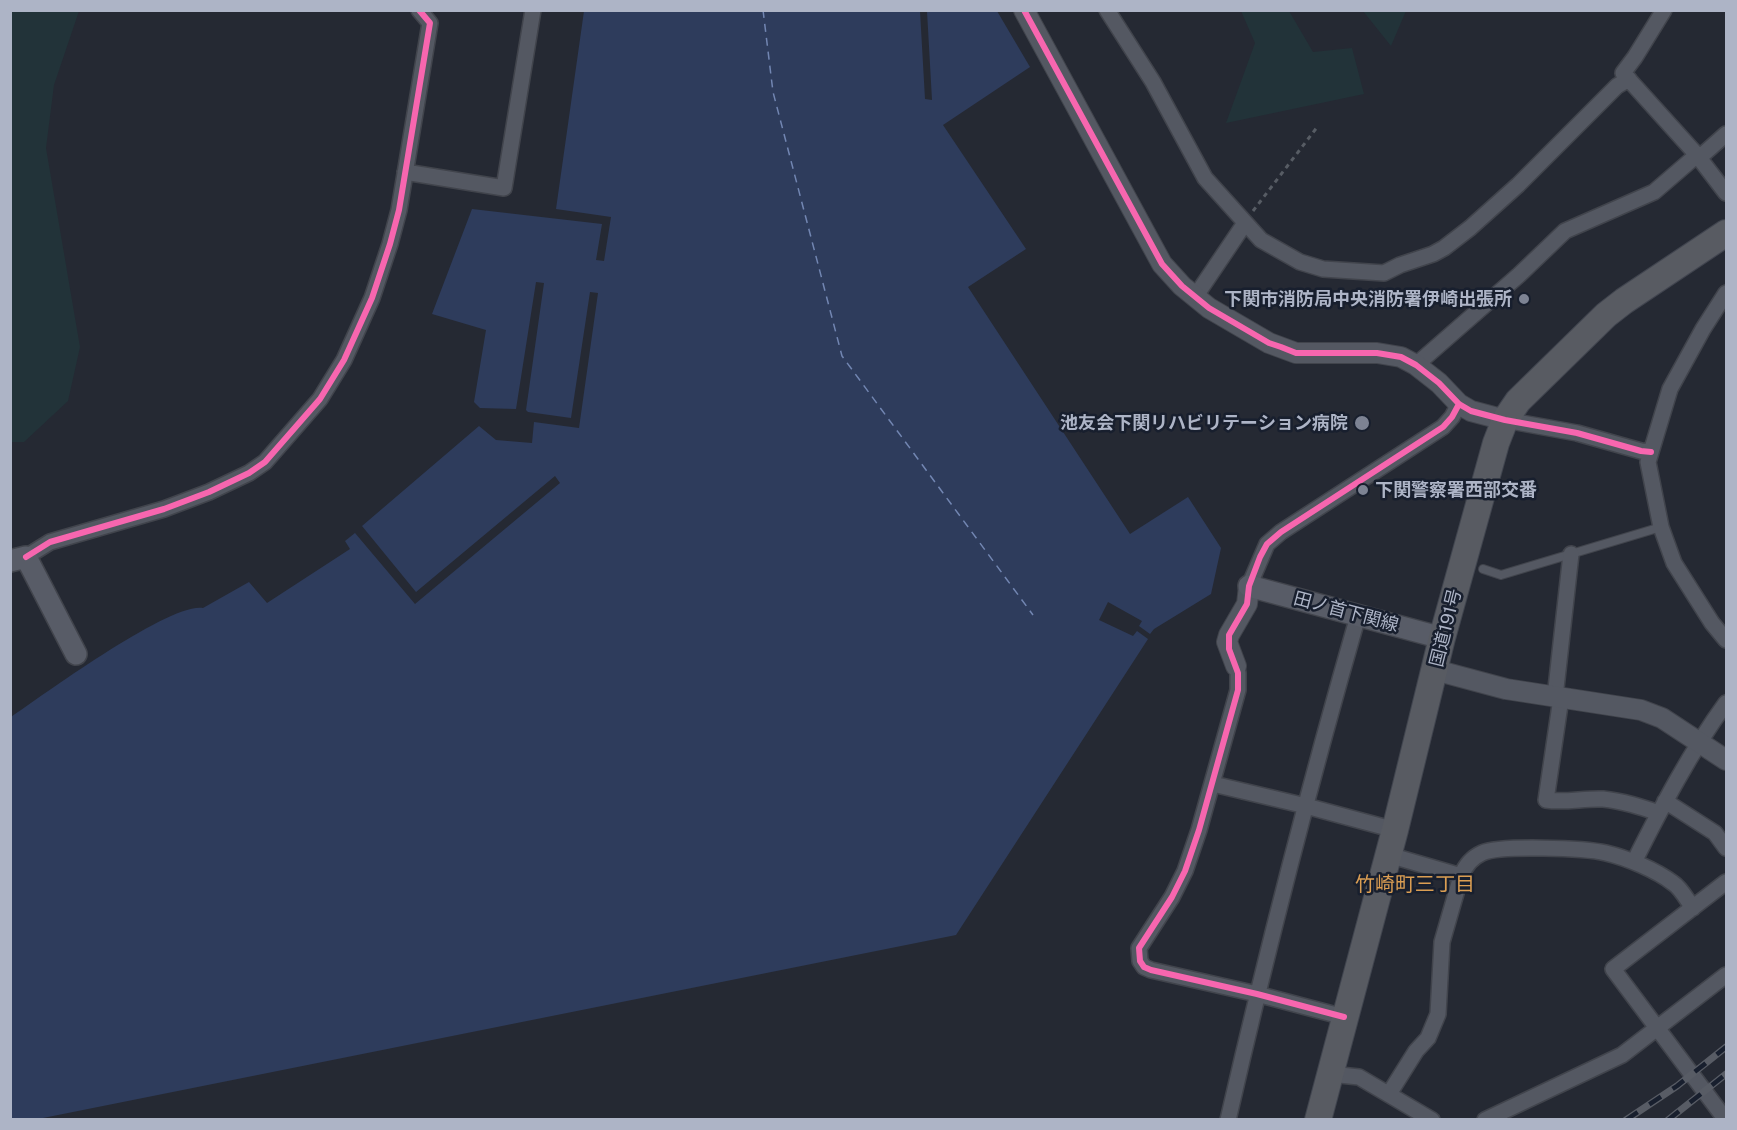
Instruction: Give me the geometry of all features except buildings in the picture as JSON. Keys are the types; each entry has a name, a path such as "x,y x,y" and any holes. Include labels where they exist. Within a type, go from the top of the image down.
{"highway":[{"name":"国道191号","path":"1318,1119 1389,855 1442,638 1496,443 1505,420 1518,401 1606,315 1726,233"}],"main road":[{"path":"18,559 76,654"},
{"name":"田ノ首下関線","path":"1249,586 1442,638"}],"street":[{"path":"18,559 51,542 164,509 209,492 249,473 265,462 320,399 344,360 372,298 390,244 405,172 430,23 419,10"},
{"path":"405,172 504,188 533,10"},
{"path":"1024,10 1162,264 1172,276 1209,308 1269,343 1296,352 1388,354 1401,357 1416,365 1439,383 1459,404 1471,411 1505,420 1577,433 1651,452"},
{"path":"1107,10 1153,82 1205,178 1261,240 1300,262 1323,269 1384,273 1433,254 1470,228 1518,185 1617,86 1629,79"},
{"path":"1664,10 1623,72 1698,157 1726,193"},
{"path":"1416,365 1519,275 1565,231 1654,192 1726,134"},
{"path":"1195,297 1245,223"},
{"path":"1726,293 1670,389 1648,462 1661,527 1674,563 1712,623 1726,640"},
{"path":"1344,1017 1151,970 1144,967 1139,948 1172,897 1185,871 1213,784 1238,690 1238,673 1227,642 1247,604 1249,586 1267,544 1281,532 1443,427 1459,404"},
{"path":"1571,554 1546,800 1559,802 1602,799 1662,807 1715,833 1726,848"},
{"path":"1228,1119 1311,778 1358,616"},
{"path":"1435,670 1506,689 1641,710 1662,718 1726,760"},
{"path":"1634,862 1662,807 1726,703"},
{"path":"1213,784 1395,830"},
{"path":"1389,1094 1416,1051 1428,1038 1438,1014 1442,942 1465,866 1484,852 1534,848 1606,853 1634,862 1675,883 1693,908"},
{"path":"1389,855 1461,876"},
{"path":"1726,882 1612,969 1726,1119"},
{"path":"1485,1119 1622,1055 1726,975"},
{"path":"1330,1074 1359,1077 1432,1119"}],"lane":[{"path":"1483,569 1501,575 1661,527"}],"path":[{"path":"1245,223 1318,126"}],"shaded area":[{"path":"10,11 79,11 54,85 46,148 80,347 68,401 24,442 11,442"},
{"path":"1241,11 1289,11 1313,52 1352,48 1364,94 1226,123 1255,43"},
{"path":"1363,11 1406,11 1391,46"}],"water":[{"path":"584,11 920,11 925,99 932,100 927,11 997,11 1030,67 943,125 1026,249 968,287 1130,534 1188,497 1221,548 1211,594 1154,629 1150,634 1139,626 1142,621 1108,602 1099,620 1133,636 1137,631 1148,639 956,935 38,1119 11,1119 11,717 77,671 164,619 187,610 203,608 249,582 267,603 350,549 345,541 355,533 415,604 560,483 555,476 416,592 362,526 479,426 496,440 532,443 534,422 579,428 598,293 590,292 571,418 526,410 544,283 536,282 516,409 480,408 474,402 486,330 432,314 472,209 602,224 596,260 604,261 611,217 556,209"}],"ferry route":[{"path":"763,10 773,92 842,356 1033,615"}],"railway":[{"path":"1626,1120 1677,1086 1726,1047"},
{"path":"1668,1120 1726,1074"}],"cycle path":[{"path":"26,557 50,542 164,509 209,492 249,473 265,462 320,399 344,360 372,298 399,210 430,23 419,10"},
{"path":"1024,10 1162,264 1182,286 1209,308 1269,343 1296,353 1377,353 1401,357 1416,365 1439,383 1459,404 1471,411 1505,420 1577,433 1651,452"},
{"path":"1344,1017 1151,970 1144,967 1140,961 1139,948 1172,897 1185,871 1199,830 1238,690 1238,673 1229,649 1229,635 1247,604 1249,586 1267,544 1281,532 1443,427 1459,404"}],"place":[{"name":"下関市消防局中央消防署伊崎出張所","path":"1524,299"},
{"name":"池友会下関リハビリテーション病院","path":"1362,423"},
{"name":"下関警察署西部交番","path":"1363,490"}],"district":[{"name":"竹崎町三丁目","path":"1415,885"}]}
